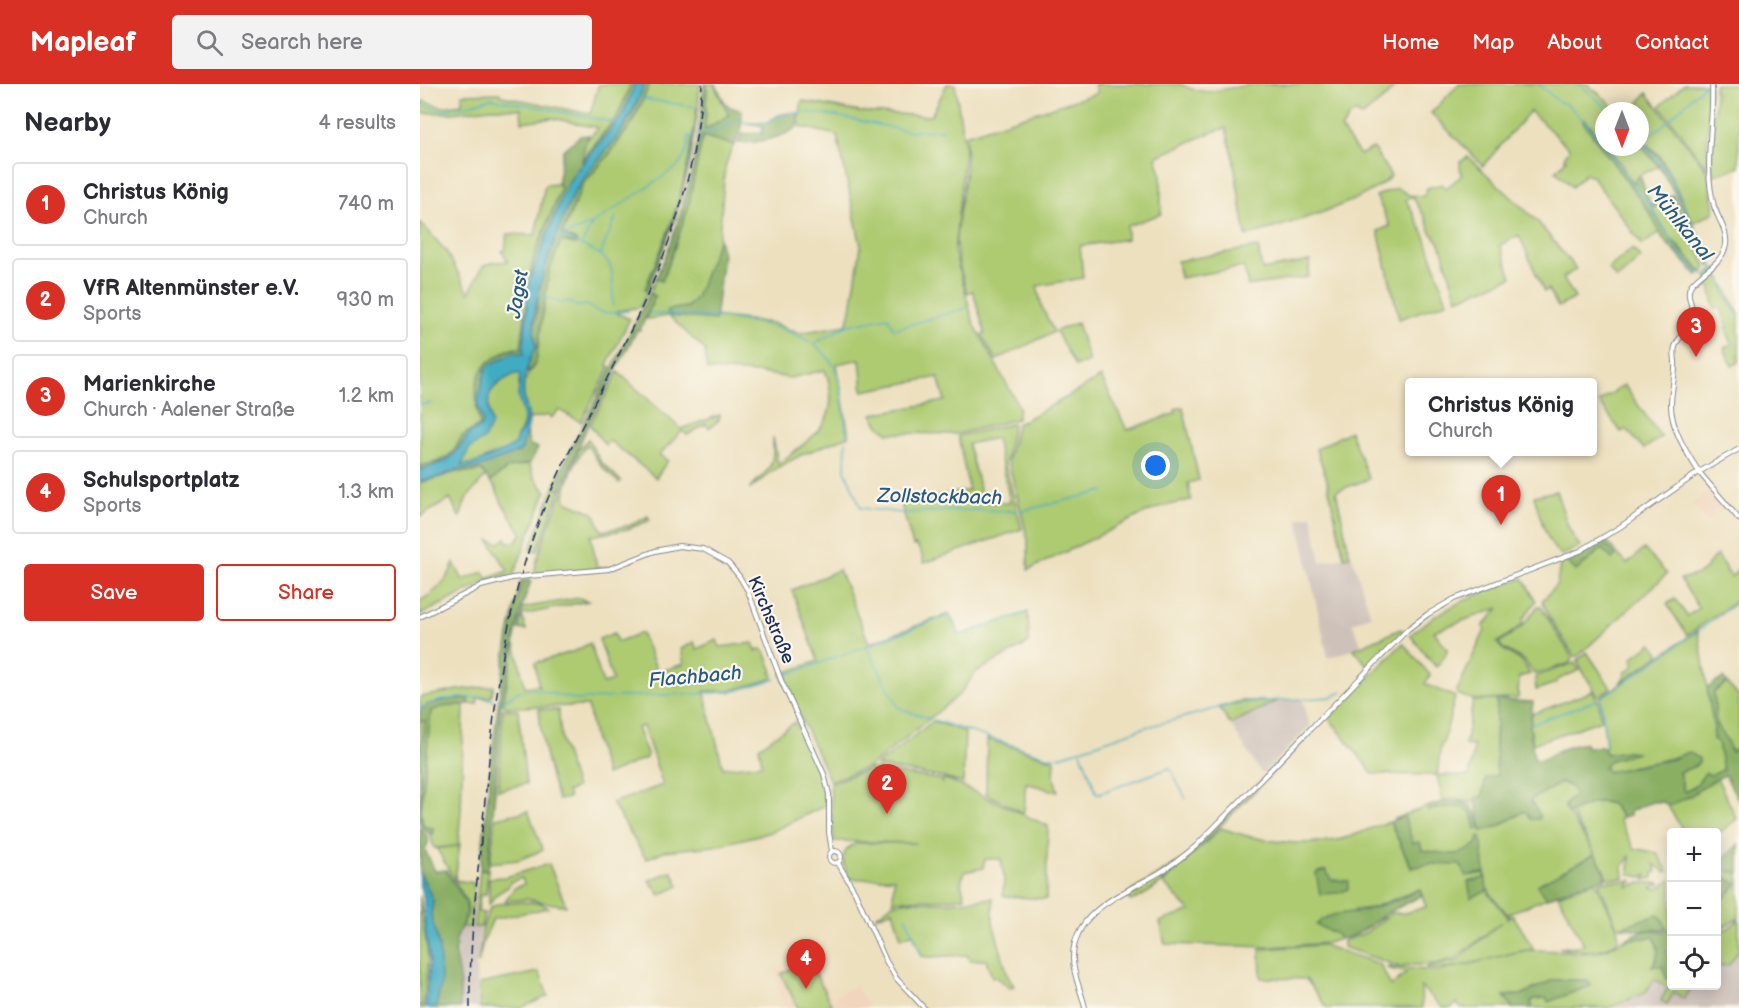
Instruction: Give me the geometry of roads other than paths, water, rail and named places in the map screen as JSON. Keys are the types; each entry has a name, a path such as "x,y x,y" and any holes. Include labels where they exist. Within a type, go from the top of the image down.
{"street":[{"path":"1712,84 1713,106 1708,153 1714,205 1726,234 1726,245 1718,262 1691,285 1689,291 1692,322 1675,348 1671,404 1679,434 1699,472 1739,519"},
{"path":"1085,1008 1073,966 1073,951 1079,930 1088,917 1159,873 1196,846 1408,629 1441,606 1476,589 1580,551 1699,472 1739,449"},
{"name":"Kirchstraße","path":"420,617 481,586 512,578 609,569 655,551 679,546 703,549 728,563 748,591 782,680 824,774 830,801 829,833 832,852 829,854 829,860 833,863 838,862"},
{"name":"Kirchstraße","path":"832,852 840,854 838,862"},
{"name":"Kirchstraße","path":"838,862 896,978 924,1008"}],"water":[{"path":"635,84 645,84 621,131 577,188 550,254 536,302 534,333 536,347 528,365 524,385 529,421 522,449 477,468 459,469 420,481 420,470 446,461 457,451 469,434 480,428 483,422 478,405 479,395 486,369 514,352 523,354 529,282 564,191 573,175 622,116","holes":["519,374 518,396 525,420 515,444 476,463 462,465 469,449 484,439 492,424 488,406 490,393 506,378"]},
{"path":"420,873 433,900 431,915 439,947 441,982 436,1008 425,1008 430,961"}],"waterway":[{"name":"Mühlkanal","path":"1538,84 1558,101 1568,105 1595,134"},
{"path":"1579,84 1600,102"},
{"path":"1670,119 1705,84"},
{"path":"420,104 443,110 463,107 491,98 618,123"},
{"path":"639,98 695,107"},
{"path":"735,120 747,123 767,123 779,116 805,112 908,131 943,130"},
{"path":"1649,136 1668,121"},
{"path":"699,135 716,131 731,122"},
{"path":"592,224 676,168 685,154 689,136 693,135"},
{"path":"1649,150 1669,175 1722,281 1725,295 1739,316"},
{"name":"Mühlkanal","path":"1612,156 1653,210 1680,253 1701,273"},
{"path":"600,255 616,217"},
{"path":"562,236 592,224 583,242"},
{"path":"555,235 595,251 607,262 612,272 613,306"},
{"name":"Mühlkanal","path":"1705,275 1707,277 1716,272"},
{"name":"Zollstockbach","path":"537,293 561,303 568,301 577,306 588,305 601,312 628,311"},
{"path":"815,343 848,325 888,317 894,329 967,308"},
{"name":"Zollstockbach","path":"649,313 751,322 778,328 802,337 821,350 835,368 841,390 847,435"},
{"path":"420,405 432,403"},
{"name":"Zollstockbach","path":"846,442 845,470 861,508 902,513 1017,511"},
{"name":"Zollstockbach","path":"1021,511 1104,491"},
{"path":"1699,630 1739,601"},
{"path":"949,615 959,635 1027,613"},
{"path":"866,646 947,616"},
{"path":"1654,662 1697,632"},
{"name":"Flachbach","path":"784,676 866,646 899,708 931,719"},
{"path":"1604,696 1652,664"},
{"name":"Flachbach","path":"617,697 731,692 776,679"},
{"name":"Flachbach","path":"503,701 517,692 534,689 577,700 613,697"},
{"name":"Flachbach","path":"1305,699 1331,697 1342,692"},
{"name":"Flachbach","path":"420,710 426,705 445,700 466,698 494,700"},
{"path":"1601,698 1606,746"},
{"name":"Flachbach","path":"1220,708 1247,702 1302,699"},
{"path":"1532,724 1597,700"},
{"name":"Flachbach","path":"1151,726 1218,708"},
{"name":"Flachbach","path":"934,720 1055,757"},
{"name":"Flachbach","path":"1058,757 1149,726"},
{"path":"1081,752 1097,794 1170,768 1186,799"},
{"path":"906,917 922,957"}],"railway":[{"path":"470,1008 474,914 495,706 516,594 526,557 548,497 642,308 667,246 687,183 694,150 702,84"}],"place":[{"name":"Marienkirche","path":"1696,357"},
{"name":"Christus König","path":"1501,525"},
{"name":"VfR Altenmünster e.V.","path":"887,814"},
{"name":"Schulsportplatz","path":"806,989"}],"water label":[{"name":"Jagst","path":"518,294"}]}
